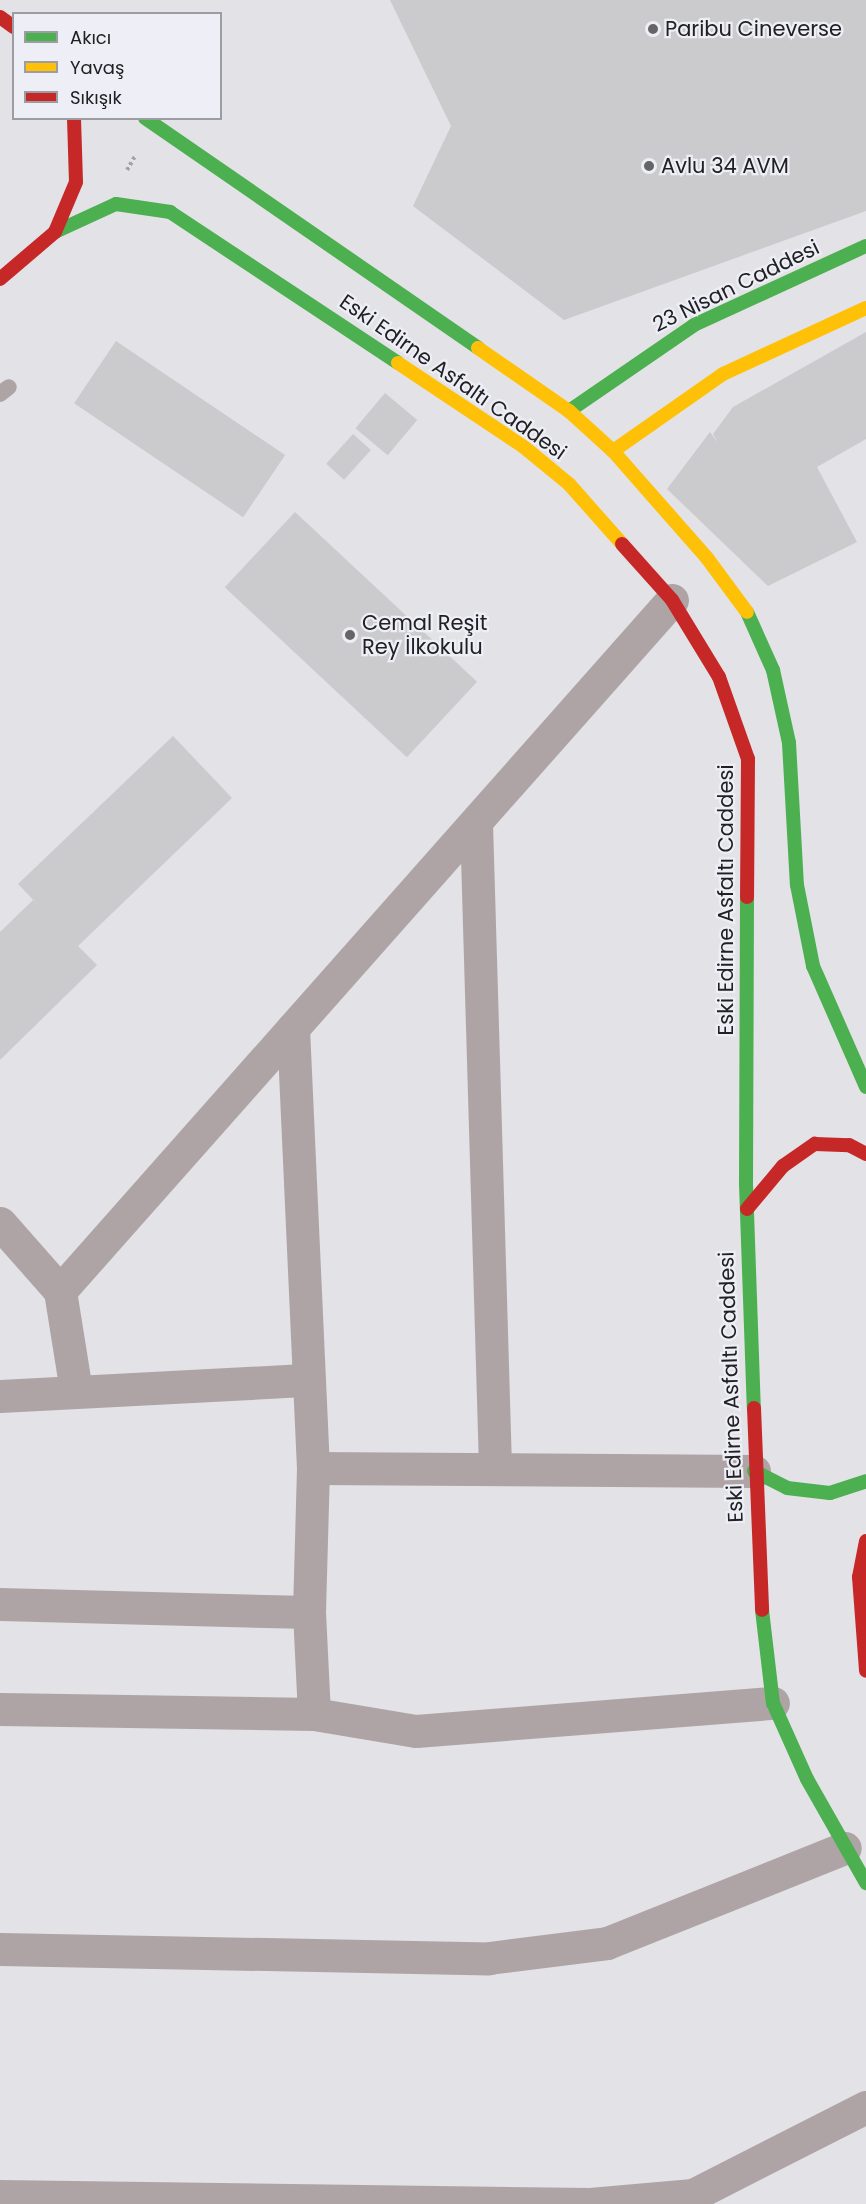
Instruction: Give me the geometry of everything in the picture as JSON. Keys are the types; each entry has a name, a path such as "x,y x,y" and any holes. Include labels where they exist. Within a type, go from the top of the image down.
{"main road":[{"path":"0,279 55,232 76,182 74,120"},
{"name":"Eski Edirne Asfaltı Caddesi","path":"148,120 569,411 613,451 707,558 748,613 773,670 789,744 797,885 813,966 866,1087"},
{"name":"Eski Edirne Asfaltı Caddesi","path":"55,232 116,204 170,212 524,447 569,484 672,600 719,677 748,759 747,1209 754,1472 763,1638 773,1703 845,1848 866,1883"},
{"name":"23 Nisan Caddesi","path":"569,411 694,325 866,246"},
{"path":"613,451 723,374 866,308"},
{"path":"747,1209 783,1166 815,1144 849,1145 866,1154"},
{"path":"754,1472 787,1488 830,1493 866,1481"},
{"path":"866,1541 859,1577 866,1671"}],"street":[{"path":"60,1291 672,600"},
{"path":"476,823 495,1468"},
{"path":"293,1028 313,1468 309,1612 314,1714"},
{"path":"0,1223 60,1291 76,1391"},
{"path":"0,1396 309,1380"},
{"path":"313,1468 754,1472"},
{"path":"0,1604 309,1612"},
{"path":"0,1709 314,1714 416,1731 773,1703"},
{"path":"0,1949 489,1958 607,1943 845,1848"},
{"path":"0,2196 101,2201 590,2204 693,2200 866,2107"}],"building":[{"name":"Avlu 34 AVM","path":"390,0 866,0 866,211 564,320 413,206 451,126"},
{"path":"866,332 866,439 817,467 857,542 768,586 667,489 710,432 718,443 713,434 733,407"},
{"path":"116,341 285,455 243,517 74,403"},
{"path":"385,393 417,420 388,455 355,428"},
{"path":"353,434 371,450 344,480 326,464"},
{"name":"Cemal Reşit Rey İlkokulu","path":"295,512 477,682 407,757 225,587"},
{"path":"173,736 232,798 78,946 97,965 0,1060 0,932 33,900 42,909 18,884"}],"traffic: fast":[{"path":"148,120 478,348"},
{"path":"55,232 116,204 170,212 398,363"},
{"path":"569,411 694,325 866,246"},
{"path":"747,612 773,670 789,743 797,885 813,966 866,1087"},
{"path":"747,897 746,1184 754,1408"},
{"path":"754,1471 787,1488 830,1493 866,1481"},
{"path":"762,1610 773,1703 807,1779 866,1883"}],"traffic: slow":[{"path":"613,451 723,374 866,308"},
{"path":"478,348 569,411 613,451 707,558 747,612"},
{"path":"398,363 524,447 569,484 622,544"}],"traffic: jam":[{"path":"0,17 12,26"},
{"path":"0,279 55,232 76,182 74,120"},
{"path":"622,544 672,600 719,677 748,759 747,897"},
{"path":"747,1209 783,1166 815,1144 849,1145 866,1154"},
{"path":"754,1408 762,1610"},
{"path":"866,1541 859,1577 866,1671"}],"place":[{"name":"Paribu Cineverse","path":"653,29"},
{"name":"Avlu 34 AVM","path":"649,166"},
{"name":"Cemal Reşit Rey İlkokulu","path":"350,635"}]}
